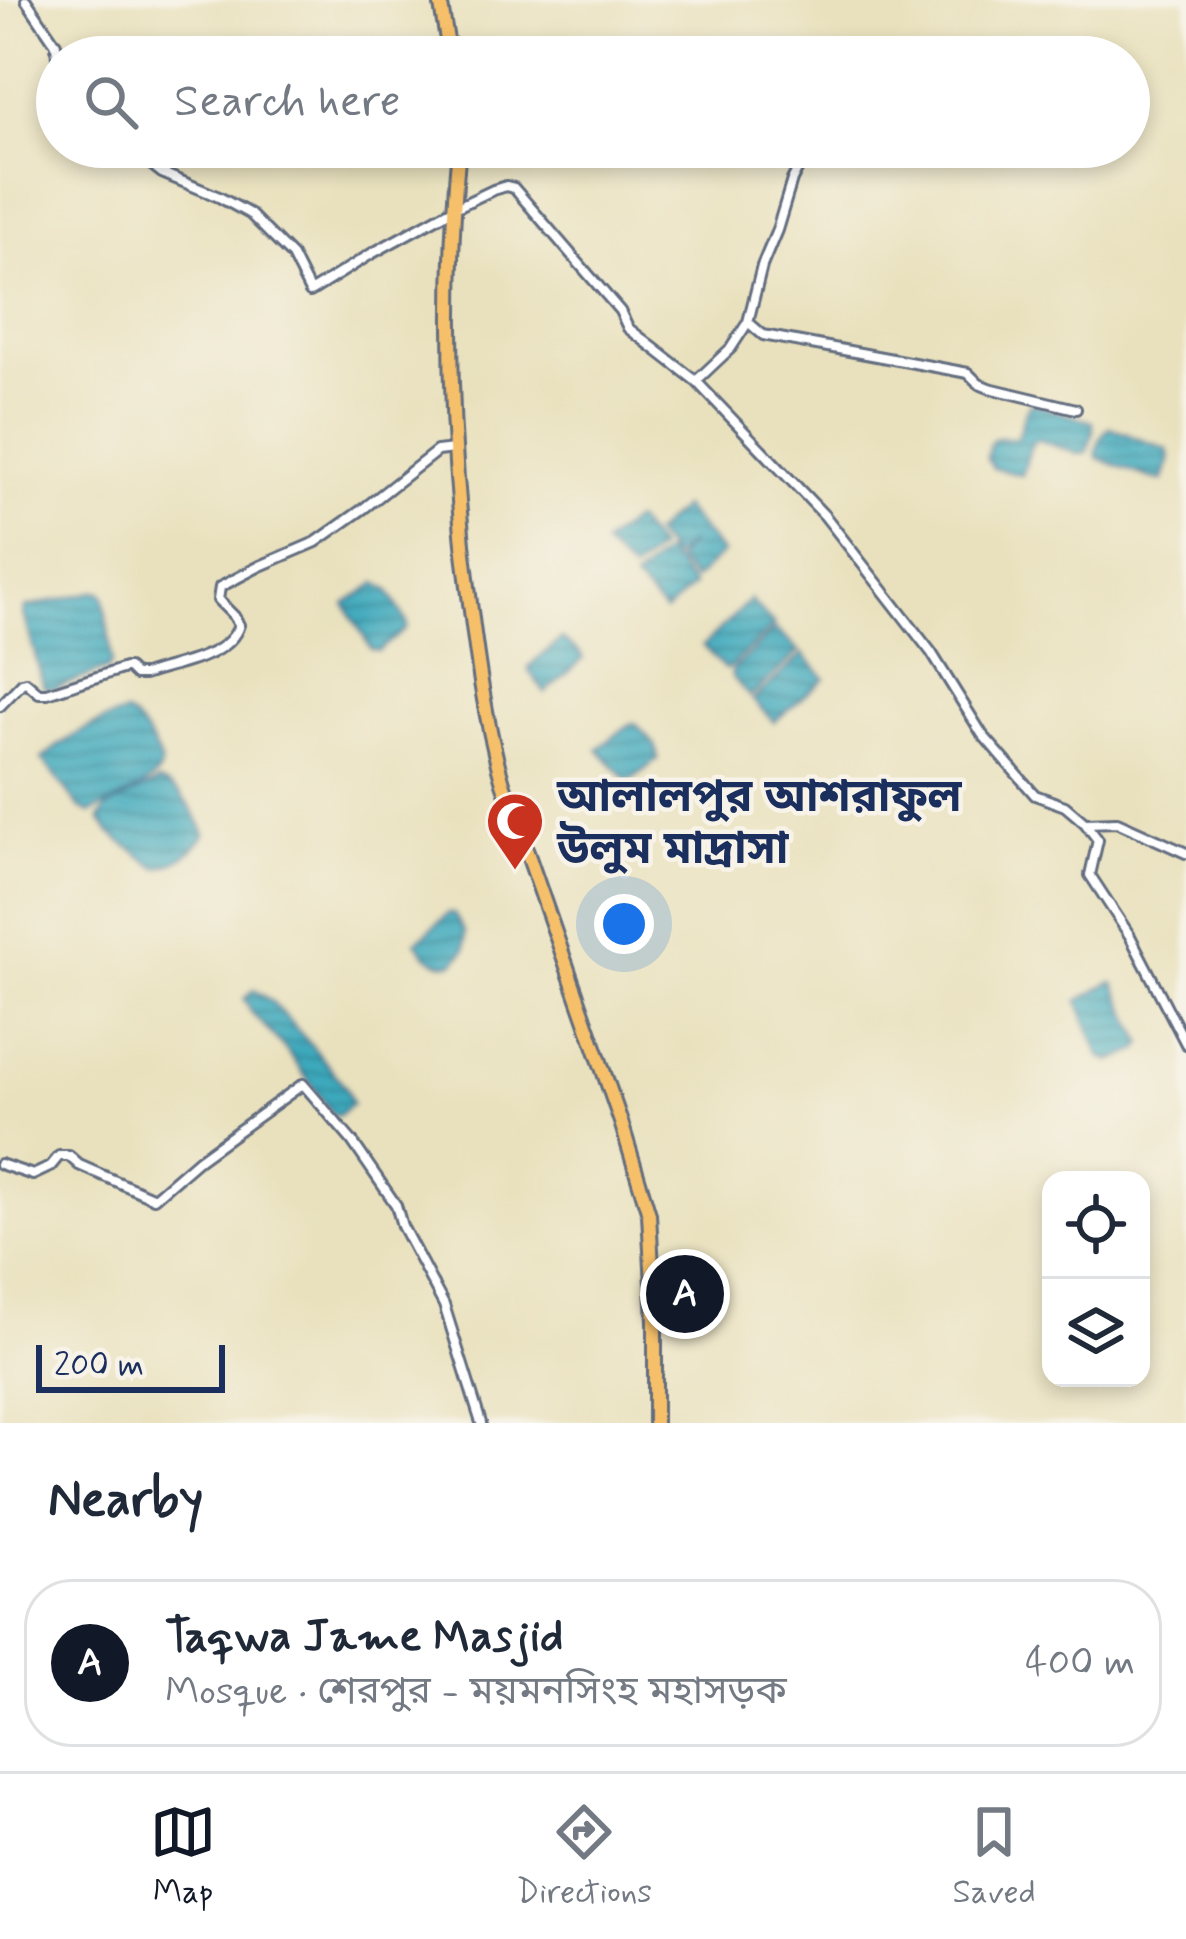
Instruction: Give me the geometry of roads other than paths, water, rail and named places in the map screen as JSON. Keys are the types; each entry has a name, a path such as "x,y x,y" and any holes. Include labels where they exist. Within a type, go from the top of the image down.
{"main road":[{"path":"440,0 446,36"},
{"path":"457,168 454,449 460,531 490,740 649,1214 655,1423"}],"street":[{"path":"26,0 51,36"},
{"path":"156,168 250,214 292,256 310,292 453,209 506,185 514,188 620,310 628,328 696,381 825,516 931,652 982,734 1035,795 1065,806 1085,823 1098,840 1090,875 1130,936 1186,1044"},
{"path":"696,381 731,347 748,322 762,266 798,168"},
{"path":"748,322 764,335 968,374 989,388 1076,409"},
{"path":"0,706 22,682 47,693 125,668 144,675 218,650 233,640 239,625 218,600 220,587 316,542 437,451 454,449"},
{"path":"1085,823 1117,822 1186,854"},
{"path":"0,1164 33,1175 50,1167 58,1156 69,1156 154,1198 198,1160 304,1084 352,1141 396,1205 402,1226 444,1305 481,1423"}],"water":[{"path":"1031,403 1093,422 1087,453 1037,439 1022,475 993,468 987,459 990,444 1017,438"},
{"path":"1111,428 1168,450 1163,480 1097,458 1100,440"},
{"path":"682,507 722,553 694,580 676,560 691,542 673,557 653,534"},
{"path":"632,521 658,549 632,572 603,545"},
{"path":"665,552 693,586 665,612 634,580"},
{"path":"377,583 388,590 407,623 406,629 378,651 371,649 345,604"},
{"path":"96,591 104,598 112,662 108,669 44,688 25,608"},
{"path":"750,600 774,625 725,669 703,646"},
{"path":"775,629 799,651 750,697 732,671"},
{"path":"562,639 583,659 545,693 529,666"},
{"path":"803,654 825,678 774,722 753,700"},
{"path":"126,714 152,744 159,771 139,789 91,813 80,808 42,759 81,732"},
{"path":"635,723 655,745 658,759 627,780 598,749"},
{"path":"158,782 181,795 205,833 185,856 157,868 110,833 100,819 105,809"},
{"path":"449,913 465,933 465,950 448,964 432,959 416,942"},
{"path":"1110,983 1143,1043 1138,1051 1111,1061 1101,1057 1078,1001"},
{"path":"254,990 272,1002 345,1086 352,1104 337,1116 252,1013 244,999"}],"place":[{"name":"আলালপুর আশরাফুল উলুম মাদ্রাসা","path":"515,872"},
{"name":"Taqwa Jame Masjid","path":"685,1294"}]}
